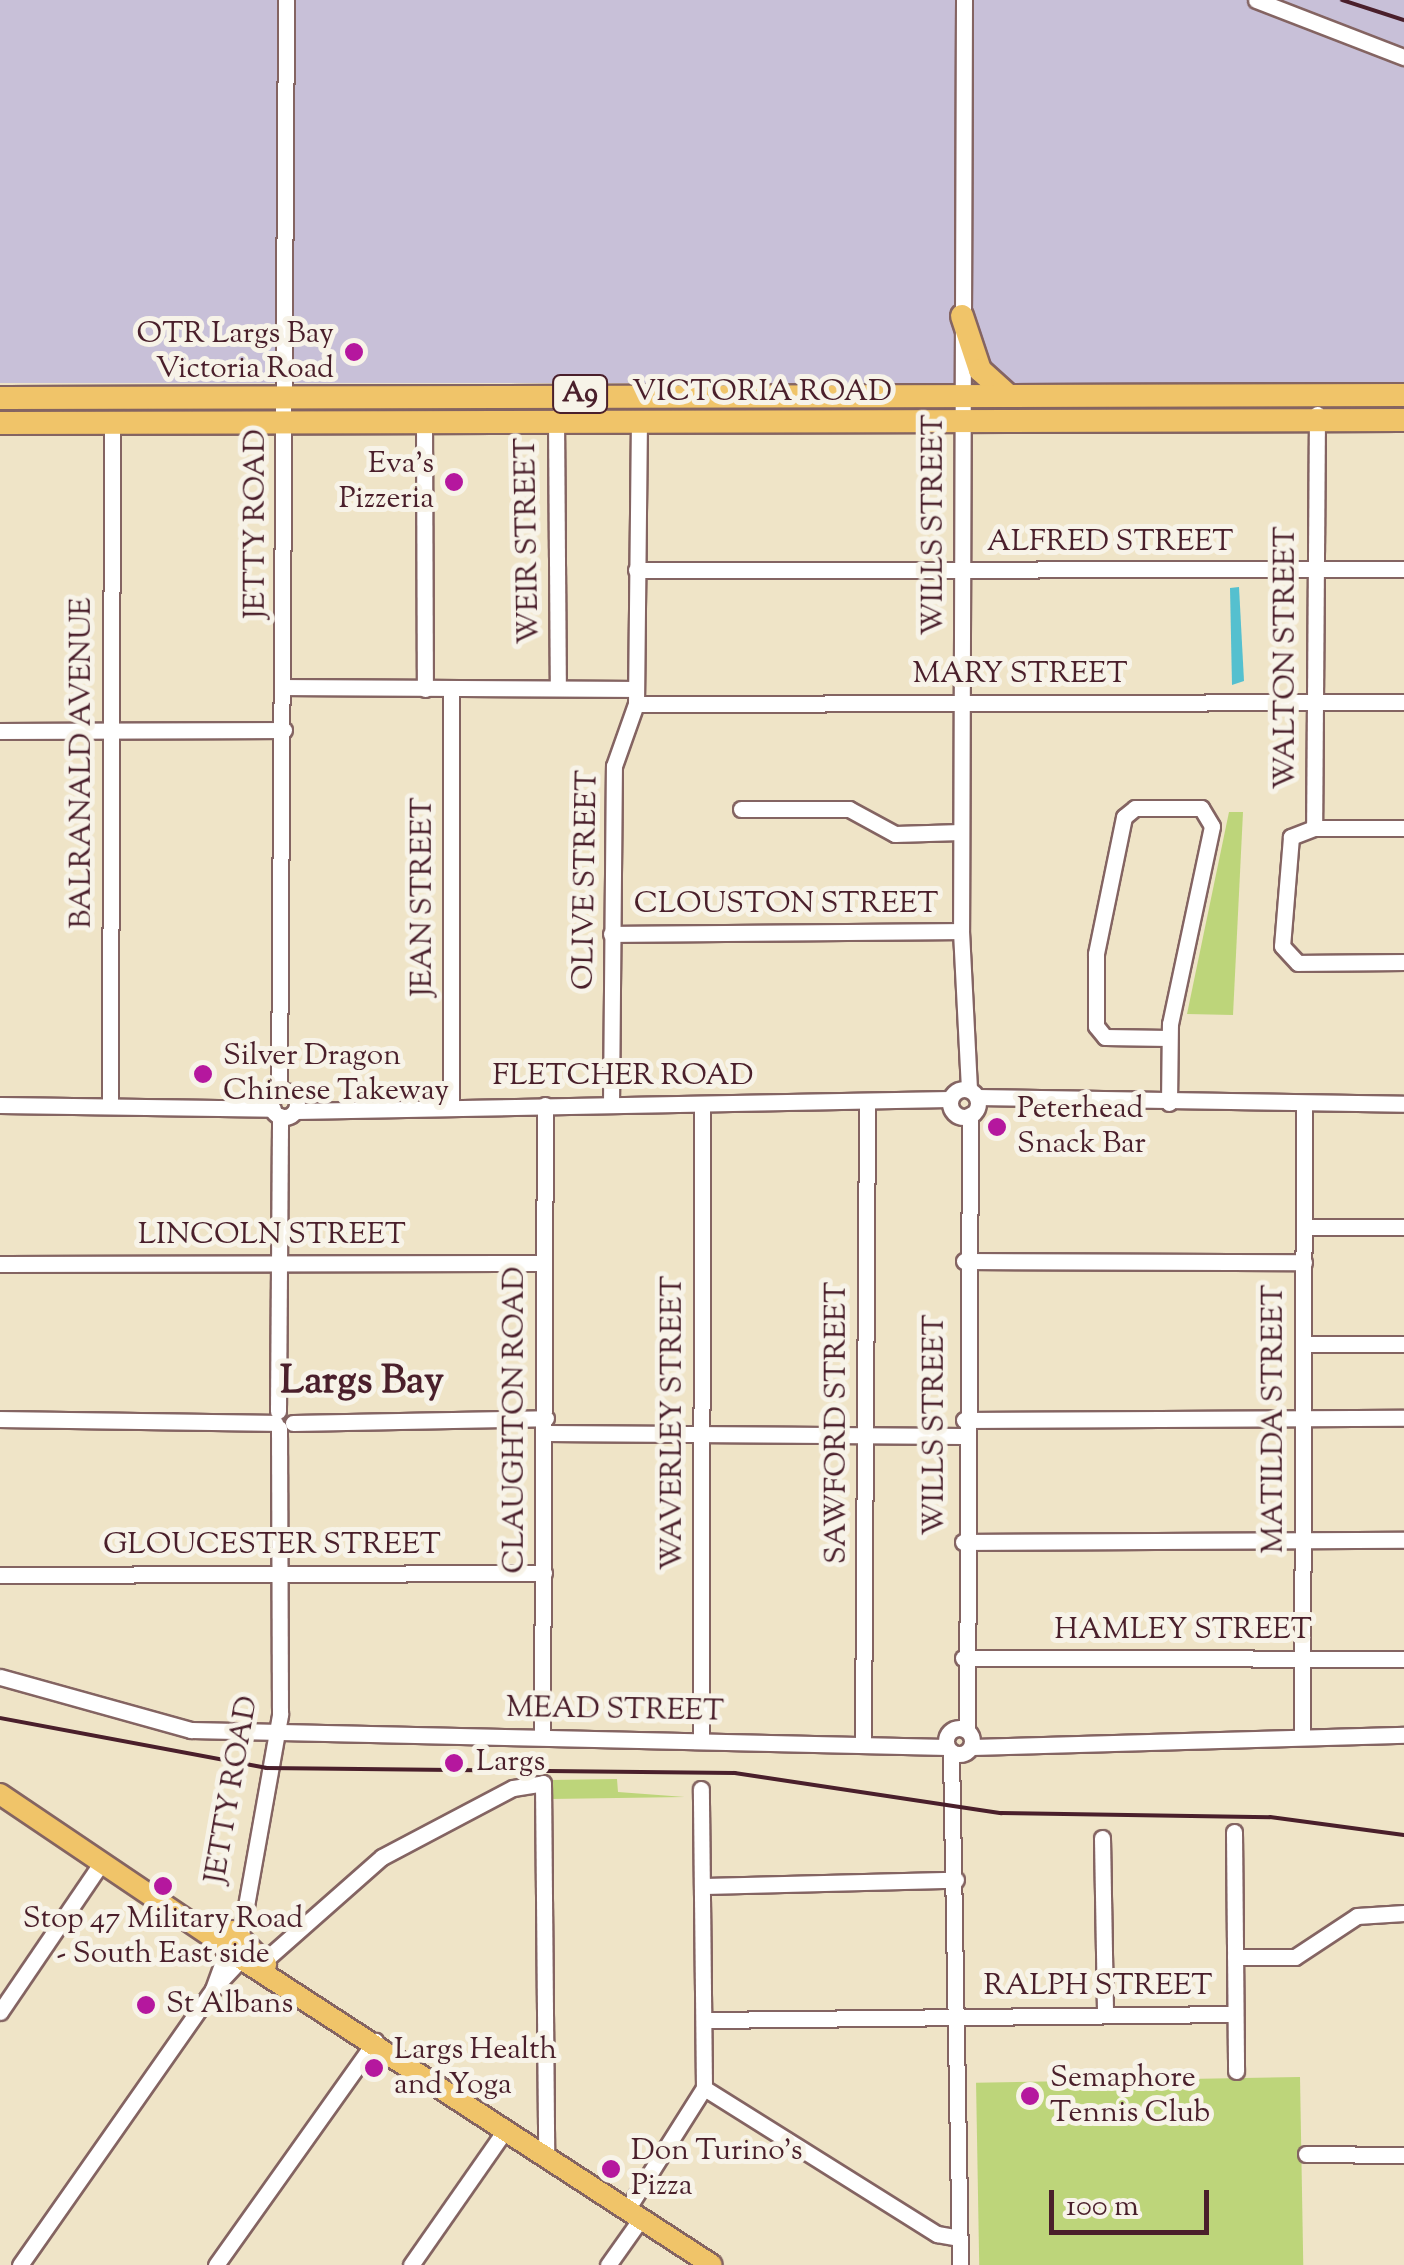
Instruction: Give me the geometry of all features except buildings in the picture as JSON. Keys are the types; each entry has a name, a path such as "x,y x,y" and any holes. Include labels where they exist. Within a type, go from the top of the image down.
{"highway":[{"path":"962,316 980,370 1008,394"},
{"name":"VICTORIA ROAD","path":"0,398 286,394 1404,394"},
{"name":"VICTORIA ROAD","path":"0,422 424,425 1404,420"}],"main road":[{"path":"0,1794 712,2265"}],"street":[{"name":"JETTY ROAD","path":"20,2265 238,1948 240,1903 276,1732 282,1446 287,1419 280,1384 286,0"},
{"name":"WILLS STREET","path":"960,2265 961,2016 955,1790 963,1682 964,1103 960,931 964,0"},
{"path":"1256,0 1404,56"},
{"name":"WEIR STREET","path":"556,394 558,688"},
{"name":"WALTON STREET","path":"1318,394 1314,828 1292,837 1287,960 1404,962"},
{"name":"OLIVE STREET","path":"610,1104 614,766 636,696 638,422"},
{"name":"BALRANALD AVENUE","path":"110,1104 112,423"},
{"path":"424,425 426,689"},
{"name":"ALFRED STREET","path":"636,570 1404,569"},
{"name":"MARY STREET","path":"284,687 558,688 636,696 962,703 1404,702"},
{"name":"JEAN STREET","path":"451,690 451,1105"},
{"path":"0,731 284,730"},
{"path":"741,809 849,808 895,834 961,832"},
{"path":"1169,1103 1170,1038 1212,826 1200,808 1136,808 1124,817 1096,954 1096,1026 1105,1037 1170,1038"},
{"path":"1314,828 1404,828"},
{"name":"CLOUSTON STREET","path":"612,934 960,931"},
{"name":"WAVERLEY STREET","path":"702,1104 702,1741"},
{"name":"SAWFORD STREET","path":"863,1742 867,1104"},
{"name":"MATILDA STREET","path":"1302,1735 1304,1104"},
{"name":"FLETCHER ROAD","path":"0,1105 1404,1104"},
{"name":"CLAUGHTON ROAD","path":"542,1736 545,1105"},
{"path":"1305,1227 1404,1227"},
{"path":"964,1261 1304,1262"},
{"name":"LINCOLN STREET","path":"0,1264 543,1262"},
{"path":"1304,1344 1404,1344"},
{"path":"0,1419 287,1419 546,1425 702,1434 866,1435 963,1428 1404,1418"},
{"path":"963,1542 1404,1540"},
{"name":"GLOUCESTER STREET","path":"0,1575 544,1573"},
{"name":"HAMLEY STREET","path":"963,1658 1404,1659"},
{"name":"MEAD STREET","path":"0,1677 191,1730 863,1742 1404,1735"},
{"path":"238,1948 382,1856 513,1788 543,1784 546,2155"},
{"path":"608,2265 704,2088 701,1789"},
{"path":"1234,1832 1236,2071"},
{"path":"1102,1838 1105,2014"},
{"path":"0,2012 102,1862"},
{"path":"702,1886 956,1880"},
{"path":"1235,1957 1294,1958 1357,1916 1404,1913"},
{"name":"RALPH STREET","path":"705,2020 1235,2014"},
{"path":"216,2265 375,2041"},
{"path":"704,2088 938,2234 960,2238"},
{"path":"411,2265 506,2129"},
{"path":"1306,2154 1404,2155"}],"shaded area":[{"path":"0,0 1404,0 1404,383 0,383"}],"green space":[{"path":"1229,812 1243,812 1233,1015 1187,1014"},
{"path":"617,1779 618,1792 685,1797 550,1799 550,1780"},
{"path":"1300,2077 1303,2265 979,2265 976,2083"}],"water":[{"path":"1239,587 1244,681 1232,685 1230,588"}],"railway":[{"path":"1342,0 1404,20"},
{"path":"0,1718 266,1768 735,1773 1001,1813 1270,1817 1404,1835"}],"place":[{"name":"OTR Largs Bay Victoria Road","path":"354,352"},
{"name":"Eva's Pizzeria","path":"454,482"},
{"name":"Silver Dragon Chinese Takeway","path":"203,1074"},
{"name":"Peterhead Snack Bar","path":"997,1127"},
{"name":"Largs","path":"454,1763"},
{"name":"Stop 47 Military Road - South East side","path":"163,1886"},
{"name":"St Albans","path":"146,2005"},
{"name":"Largs Health and Yoga","path":"374,2068"},
{"name":"Semaphore Tennis Club","path":"1030,2096"},
{"name":"Don Turino's Pizza","path":"611,2169"}],"district":[{"name":"Largs Bay","path":"362,1383"}]}
